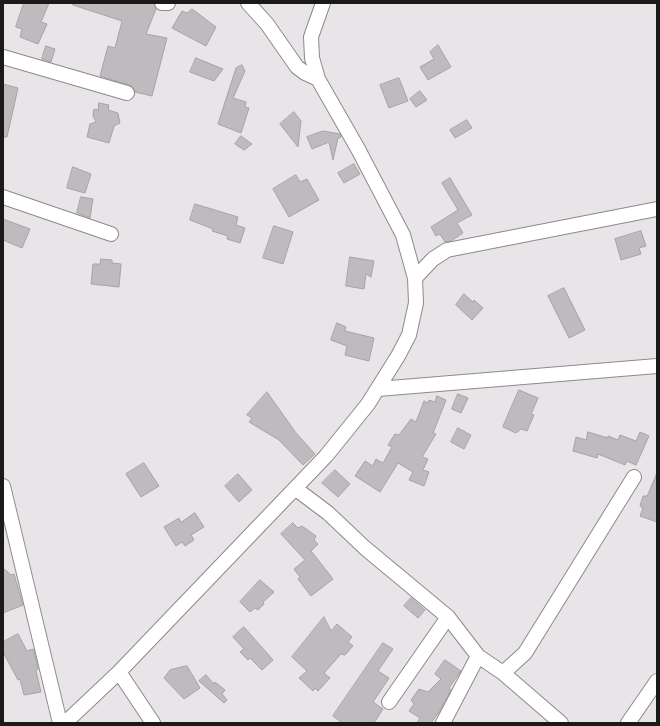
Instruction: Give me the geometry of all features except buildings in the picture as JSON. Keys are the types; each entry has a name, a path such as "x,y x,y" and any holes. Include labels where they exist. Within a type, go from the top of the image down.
{"street":[{"path":"162,3 168,3"},
{"path":"248,3 267,24 297,67 318,79"},
{"path":"65,723 119,672 326,456 378,389 409,335 416,303 415,278 403,235 358,149 318,79 312,58 311,37 318,13 323,3"},
{"path":"3,57 127,93"},
{"path":"3,197 111,234"},
{"path":"415,278 433,259 447,250 657,209"},
{"path":"378,389 657,366"},
{"path":"503,674 525,653 634,477"},
{"path":"3,486 60,723"},
{"path":"296,489 328,513 365,548 448,617 478,656 503,674 561,723"},
{"path":"389,702 448,617"},
{"path":"443,723 478,656"},
{"path":"119,672 153,723"},
{"path":"628,723 657,681"}]}
